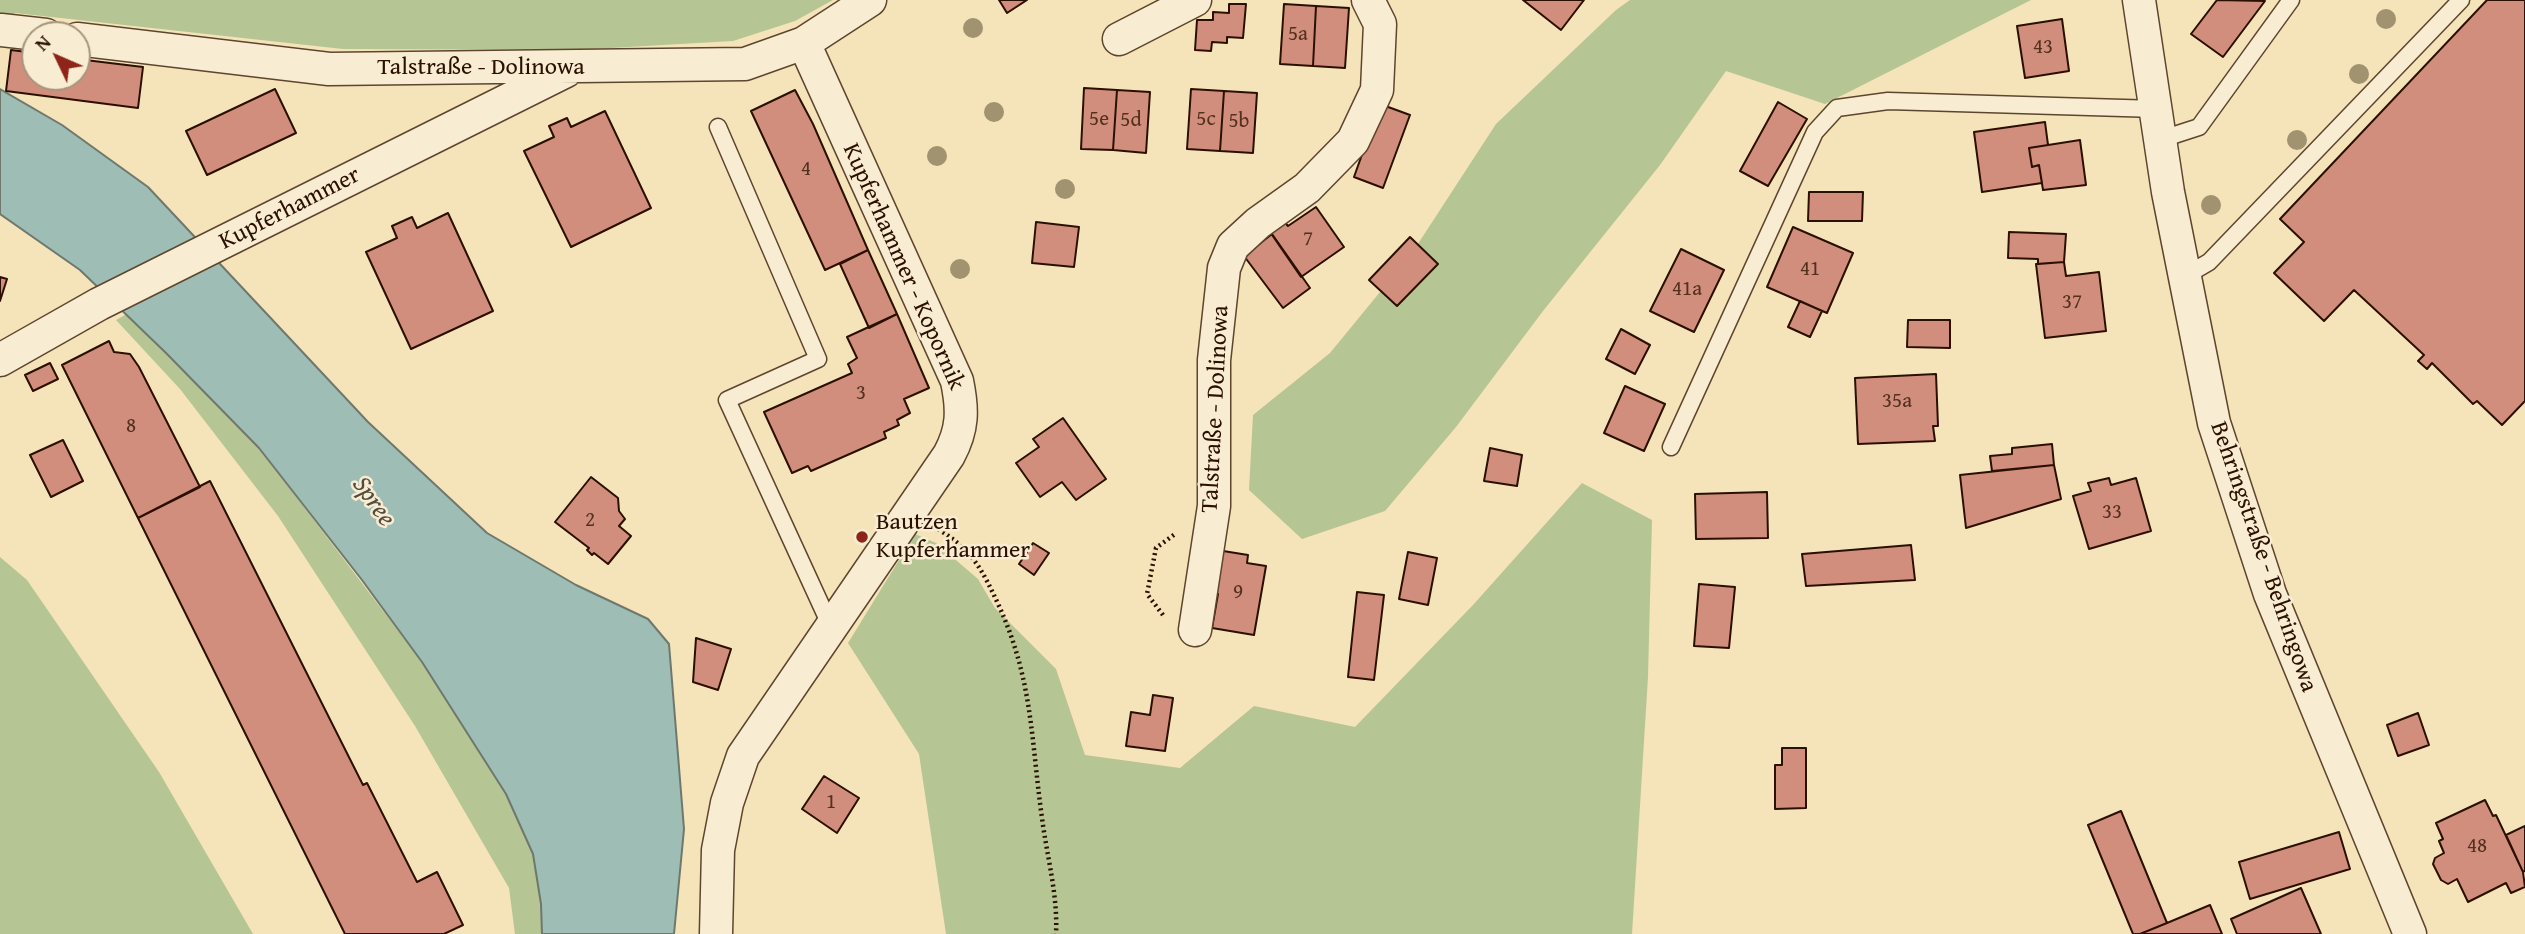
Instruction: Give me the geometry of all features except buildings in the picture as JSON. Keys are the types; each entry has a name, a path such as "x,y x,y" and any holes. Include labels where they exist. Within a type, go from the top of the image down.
{"street":[{"name":"Talstraße - Dolinowa","path":"91,41 329,69 745,64 804,43 870,0"},
{"path":"1119,39 1195,0"},
{"name":"Talstraße - Dolinowa","path":"1195,630 1214,506 1214,360 1224,268 1233,246 1258,223 1307,188 1353,141 1377,90 1380,24 1368,0"},
{"name":"Behringstraße - Behringowa","path":"2139,0 2160,124 2168,192 2214,423 2270,594 2410,934"},
{"path":"1,30 21,32"},
{"name":"Kupferhammer - Kopornik","path":"716,934 718,850 727,803 743,756 832,629 960,435 963,409 957,381 804,43"},
{"name":"Kupferhammer","path":"3,356 99,304 573,67"}],"lane":[{"path":"1671,447 1815,132 1837,108 1888,101 2199,127 2291,0"},
{"path":"2185,276 2209,262 2461,0"},
{"path":"718,127 818,359 727,400 832,629"}],"path":[{"path":"909,511 972,555 981,567 1014,638 1029,696 1045,843 1058,909 1056,934"}],"green space":[{"path":"0,0 833,0 795,21 733,41 576,50 343,49 15,13 0,30"},
{"path":"1630,0 2031,0 1825,104 1726,71 1660,165 1543,311 1456,427 1385,511 1302,539 1249,490 1253,415 1330,353 1412,253 1496,124 1616,10"},
{"path":"127,314 259,448 422,662 506,794 533,854 541,904 542,934 515,934 509,888 415,726 278,516 180,389 116,320"},
{"path":"1582,483 1652,520 1648,677 1632,934 946,934 919,754 848,643 915,534 936,543 978,579 995,608 1056,669 1085,755 1180,768 1254,706 1355,727 1473,605"},
{"path":"0,557 27,580 159,772 253,934 0,934"}],"water":[{"name":"Spree","path":"0,89 62,125 148,187 368,422 487,533 576,585 648,619 669,644 684,829 674,934 542,934 541,904 533,854 506,794 422,662 362,580 259,448 166,353 80,270 0,214"}],"place":[{"name":"Bautzen Kupferhammer","path":"862,537"}]}
